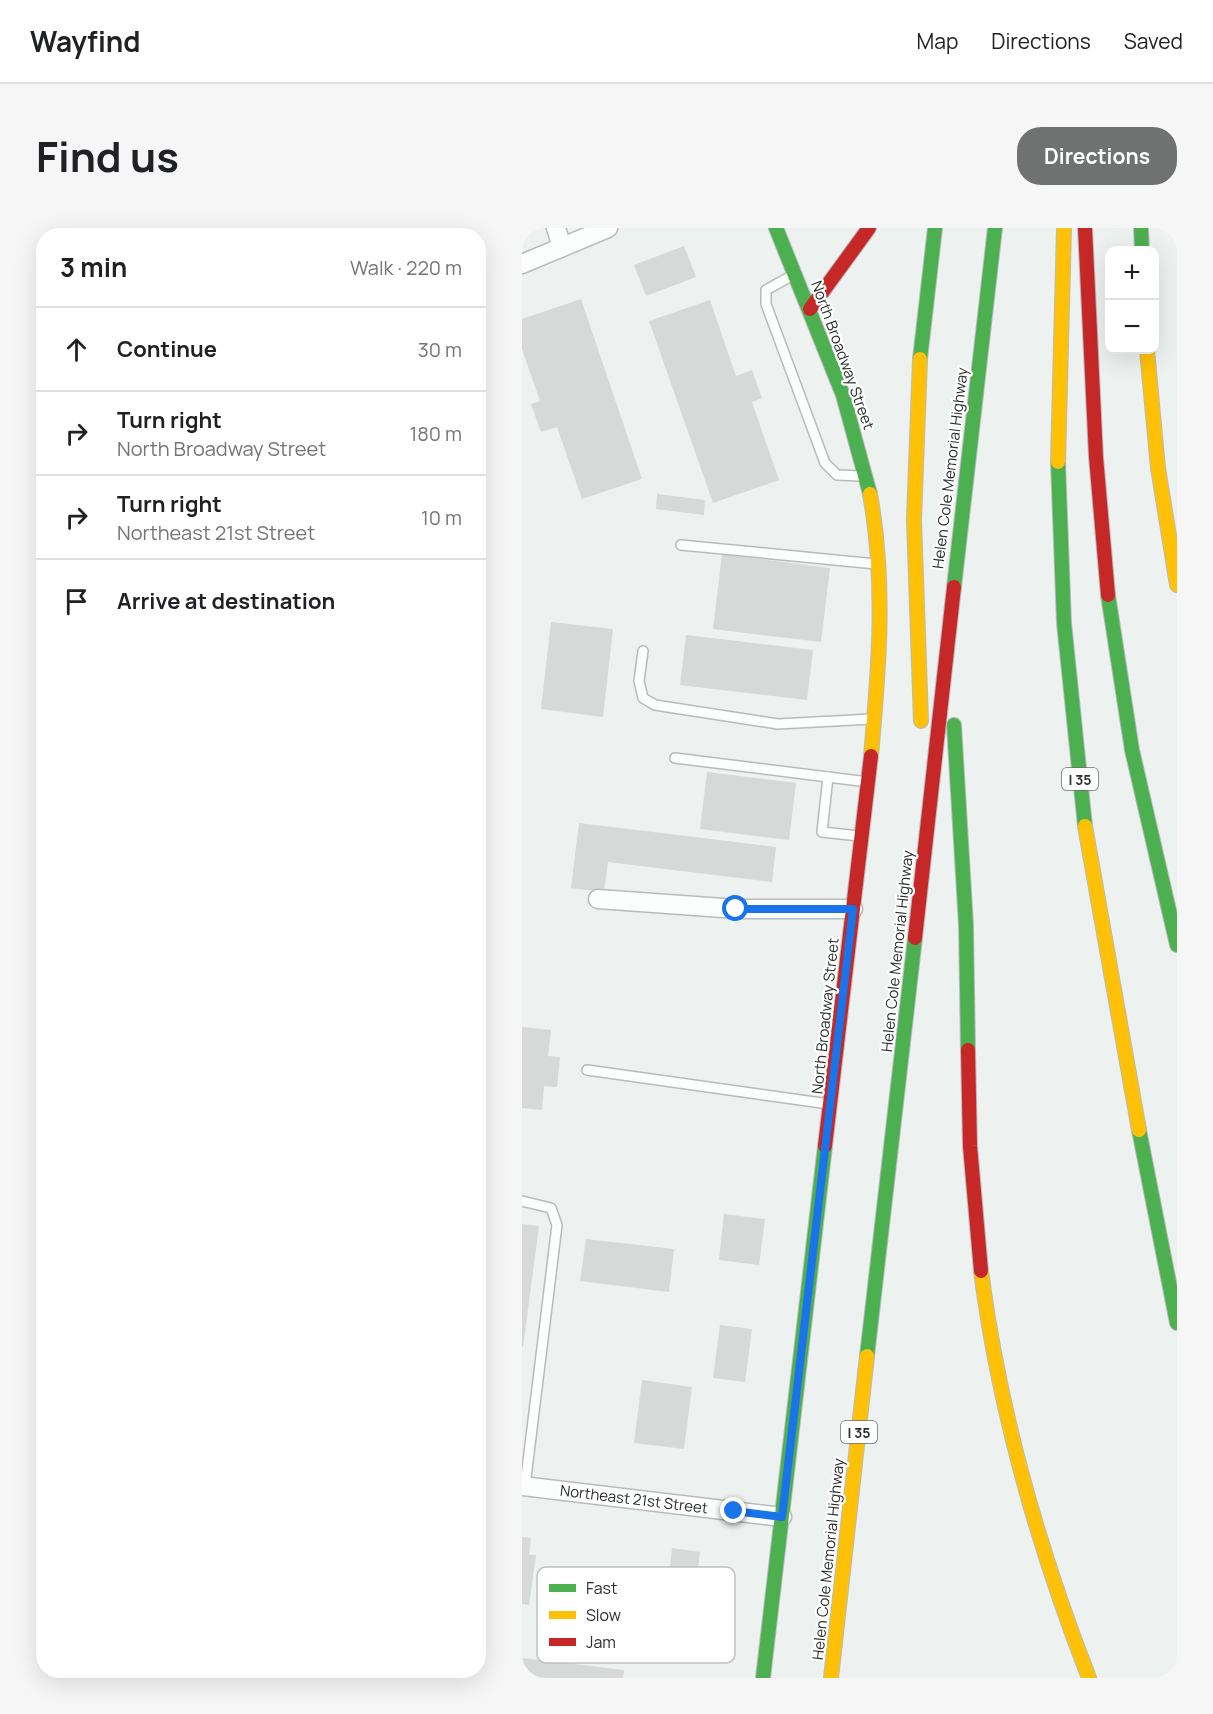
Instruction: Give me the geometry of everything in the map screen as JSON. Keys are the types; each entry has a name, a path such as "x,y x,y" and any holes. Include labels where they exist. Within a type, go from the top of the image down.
{"main road":[{"name":"North Broadway Street","path":"764,1678 868,782 880,636 879,564 865,476 854,429 810,309 776,228"},
{"path":"810,309 869,228"},
{"path":"926,840 914,520 918,379 935,228"},
{"name":"Helen Cole Memorial Highway","path":"831,1678 926,840 948,624 995,228"},
{"name":"I 35","path":"1064,228 1059,320 1058,470 1063,608 1073,727 1090,858 1177,1323"},
{"path":"1085,228 1103,541 1120,683 1144,816 1177,945"},
{"path":"1141,228 1142,246"},
{"path":"1147,354 1150,412 1167,534 1177,585"},
{"path":"948,624 968,992 968,1100 983,1283 999,1372 1020,1466 1051,1576 1089,1678"}],"street":[{"path":"556,228 562,247"},
{"path":"522,264 608,228"},
{"path":"598,899 736,909 853,909"},
{"name":"Northeast 21st Street","path":"524,1486 782,1517"}],"lane":[{"path":"796,274 766,290 766,304 825,463 837,475 865,476"},
{"path":"681,545 879,564"},
{"path":"643,651 639,681 643,698 655,705 778,724 874,719"},
{"path":"675,758 868,782"},
{"path":"828,777 822,832 861,837"},
{"path":"586,1070 831,1105"},
{"path":"522,1201 550,1208 557,1225 524,1486"}],"building":[{"path":"684,246 696,277 646,296 634,265"},
{"path":"581,299 642,479 582,499 557,427 541,432 531,404 540,401 522,349 522,319"},
{"path":"710,300 736,376 752,370 762,398 752,402 779,480 713,503 649,321"},
{"path":"657,494 705,500 704,515 656,509"},
{"path":"722,554 830,568 821,642 713,629"},
{"path":"551,622 613,629 603,717 541,709"},
{"path":"686,635 813,650 807,700 680,685"},
{"path":"707,772 796,783 789,840 700,829"},
{"path":"579,823 776,847 772,882 608,862 604,892 571,888"},
{"path":"522,1027 551,1030 548,1056 560,1057 557,1087 544,1086 542,1110 522,1108"},
{"path":"724,1214 765,1219 759,1265 719,1260"},
{"path":"522,1224 539,1226 523,1347 522,1347"},
{"path":"586,1239 674,1249 669,1292 580,1281"},
{"path":"720,1325 752,1329 745,1382 713,1378"},
{"path":"642,1380 692,1387 684,1449 634,1443"},
{"path":"522,1537 531,1538 529,1555 536,1555 529,1605 522,1604"},
{"path":"672,1548 700,1552 698,1567 670,1567"},
{"path":"522,1658 537,1660 537,1663 564,1663 624,1670 623,1678 522,1678"}],"traffic: fast":[{"path":"776,228 843,395 870,494"},
{"path":"920,359 935,228"},
{"path":"954,587 995,228"},
{"path":"1141,228 1142,246"},
{"path":"1058,462 1064,623 1085,826"},
{"path":"1108,595 1132,750 1177,945"},
{"path":"954,725 966,925 968,1050"},
{"path":"867,1356 915,938"},
{"path":"1139,1130 1177,1323"},
{"path":"763,1678 825,1146"}],"traffic: slow":[{"path":"1058,462 1064,228"},
{"path":"1147,354 1158,468 1177,585"},
{"path":"920,359 914,520 921,721"},
{"path":"870,494 878,560 880,625 871,756"},
{"path":"1085,826 1139,1130"},
{"path":"981,1271 998,1375 1023,1478 1053,1579 1089,1678"},
{"path":"831,1678 867,1356"}],"traffic: jam":[{"path":"810,309 869,228"},
{"path":"1085,228 1096,457 1108,595"},
{"path":"915,938 954,587"},
{"path":"825,1146 871,756"},
{"path":"968,1050 970,1146 981,1271"}],"route":[{"path":"734,1511 782,1517 853,909 736,909"}]}
